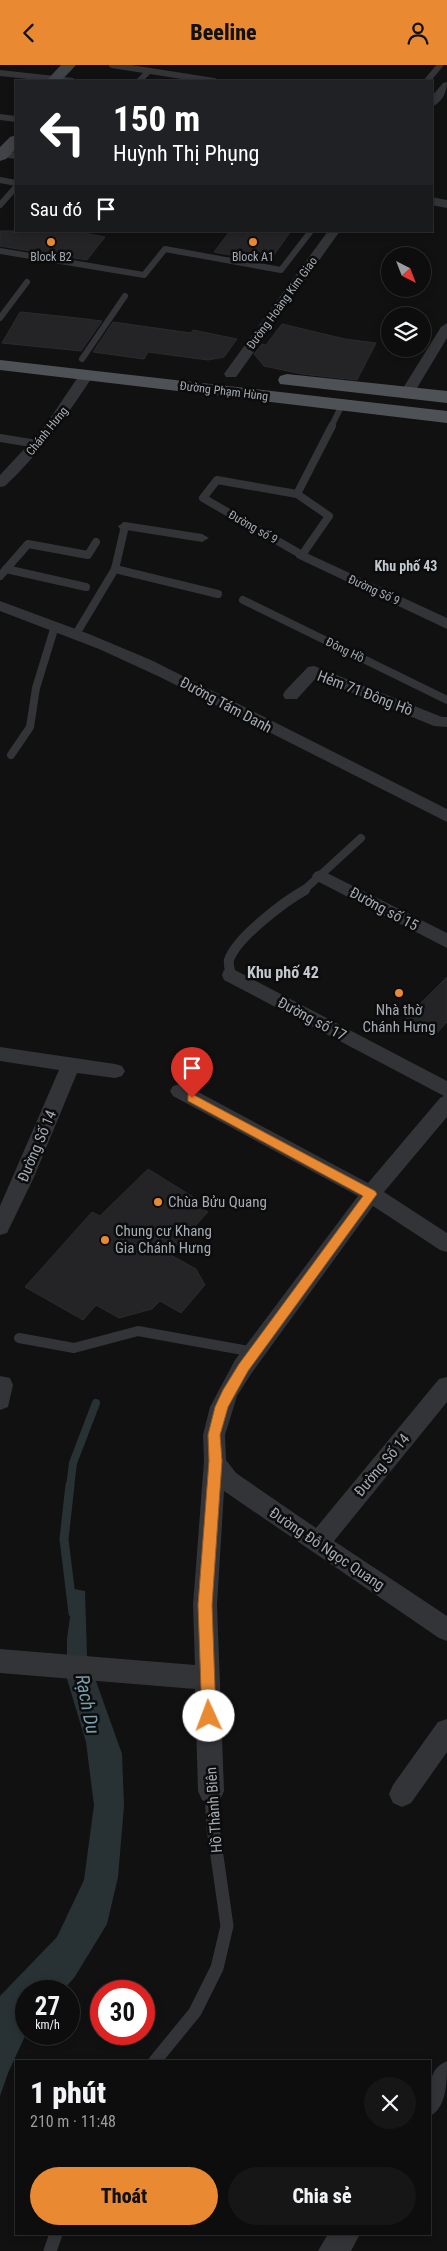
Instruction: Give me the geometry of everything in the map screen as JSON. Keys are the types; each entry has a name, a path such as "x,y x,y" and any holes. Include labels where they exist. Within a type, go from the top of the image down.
{"main road":[{"path":"54,80 75,74"},
{"path":"0,137 15,121"},
{"path":"6,155 15,141"},
{"name":"Đường Phạm Hùng","path":"0,351 84,367 342,405 447,417"},
{"name":"Đường Phạm Hùng","path":"0,365 84,367 250,376"},
{"name":"Đường Phạm Hùng","path":"270,378 447,397"}],"street":[{"path":"0,73 54,80"},
{"path":"433,102 447,85"},
{"path":"0,117 15,120"},
{"path":"433,202 447,205"},
{"name":"Đường Hoàng Kim Giao","path":"231,374 333,232"},
{"path":"407,393 447,327"},
{"name":"Chánh Hưng","path":"0,483 37,444 69,404 84,367"},
{"path":"126,526 202,538"},
{"name":"Đường Số 9","path":"302,555 447,624"},
{"name":"Đường Tám Danh","path":"0,606 76,634 164,673 333,761 447,816"},
{"name":"Hẻm 71 Đông Hồ","path":"291,695 314,671 440,722 447,722"},
{"name":"Đường số 15","path":"321,876 447,941"},
{"name":"Đường số 17","path":"231,975 447,1090"},
{"path":"0,1053 115,1071"},
{"name":"Đường Số 14","path":"0,1227 24,1177 71,1064"},
{"path":"180,1091 371,1194 447,1244"},
{"name":"Hồ Thành Biên","path":"211,1791 205,1605 216,1461 214,1435 222,1407 229,1390 255,1352 371,1194 447,1103"},
{"name":"Đường Số 14","path":"318,1543 447,1386"},
{"name":"Đường Đỗ Ngọc Quang","path":"216,1461 220,1471 228,1481 447,1630"},
{"path":"0,1661 208,1678"},
{"path":"402,1794 447,1731"},
{"path":"431,2100 447,2075"},
{"path":"334,2251 344,2235"}],"lane":[{"path":"112,65 208,80"},
{"path":"428,80 440,65"},
{"path":"140,80 149,71"},
{"path":"0,180 15,187"},
{"path":"0,190 15,187"},
{"path":"0,205 15,187"},
{"path":"0,251 144,275 165,249 281,270 310,232"},
{"path":"0,318 27,282"},
{"path":"84,367 125,296"},
{"path":"302,555 329,516 297,494 342,405"},
{"path":"0,438 37,444"},
{"name":"Đường số 9","path":"297,494 217,480 204,498 302,555"},
{"path":"76,634 115,569 126,526"},
{"path":"0,576 28,544 88,555 96,542"},
{"path":"6,569 86,587"},
{"path":"115,569 218,594"},
{"name":"Đông Hồ","path":"243,601 447,701"},
{"path":"11,755 30,727 36,688 46,651 56,627"},
{"path":"231,975 228,962 234,949 282,902 306,889 361,838"},
{"path":"19,1337 74,1348 138,1331 255,1352"},
{"name":"Hồ Thành Biên","path":"156,2060 195,2013 217,1968 227,1926 212,1828 211,1791"},
{"path":"50,2251 56,2235"}],"water":[{"path":"74,1589 85,1591 87,1656 122,1754 124,1806 118,1877 107,1924 72,1980 15,1980 57,1937 84,1880 94,1805 86,1742 67,1679 67,1639"},
{"path":"15,1980 15,2045 21,2045 0,2096 0,1996"}],"building":[{"name":"Block B2","path":"0,231 78,232 105,237 87,260 0,246"},
{"name":"Block A1","path":"229,232 290,232 269,262 214,252"},
{"path":"20,312 102,321 81,351 2,343"},
{"path":"113,322 191,333 193,330 237,339 224,357 208,360 148,352 144,359 93,352"},
{"path":"282,324 345,339 376,343 357,380 302,374 264,366 254,354 262,344 266,345"},
{"name":"Nhà thờ Chánh Hưng","path":"447,977 447,1022 434,1036 405,1019"},
{"name":"Chung cư Khang Gia Chánh Hưng","path":"148,1169 198,1200 195,1204 208,1212 169,1254 196,1269 205,1285 181,1313 160,1301 152,1309 119,1318 96,1305 83,1320 25,1287 92,1212 100,1216"}],"waterway":[{"name":"Rạch Du","path":"70,1487 73,1463 96,1403"},
{"name":"Rạch Du","path":"70,1485 64,1539 73,1613"}],"place":[{"name":"Block B2","path":"51,242"},
{"name":"Block A1","path":"253,242"},
{"name":"Nhà thờ Chánh Hưng","path":"399,993"},
{"name":"Chùa Bửu Quang","path":"158,1202"},
{"name":"Chung cư Khang Gia Chánh Hưng","path":"105,1240"}],"district":[{"name":"Khu phố 43","path":"406,566"},
{"name":"Khu phố 42","path":"283,972"}],"route":[{"path":"192,1098 371,1194 274,1328 243,1367 229,1390 222,1407 214,1435 216,1461 205,1605 209,1716"}]}
